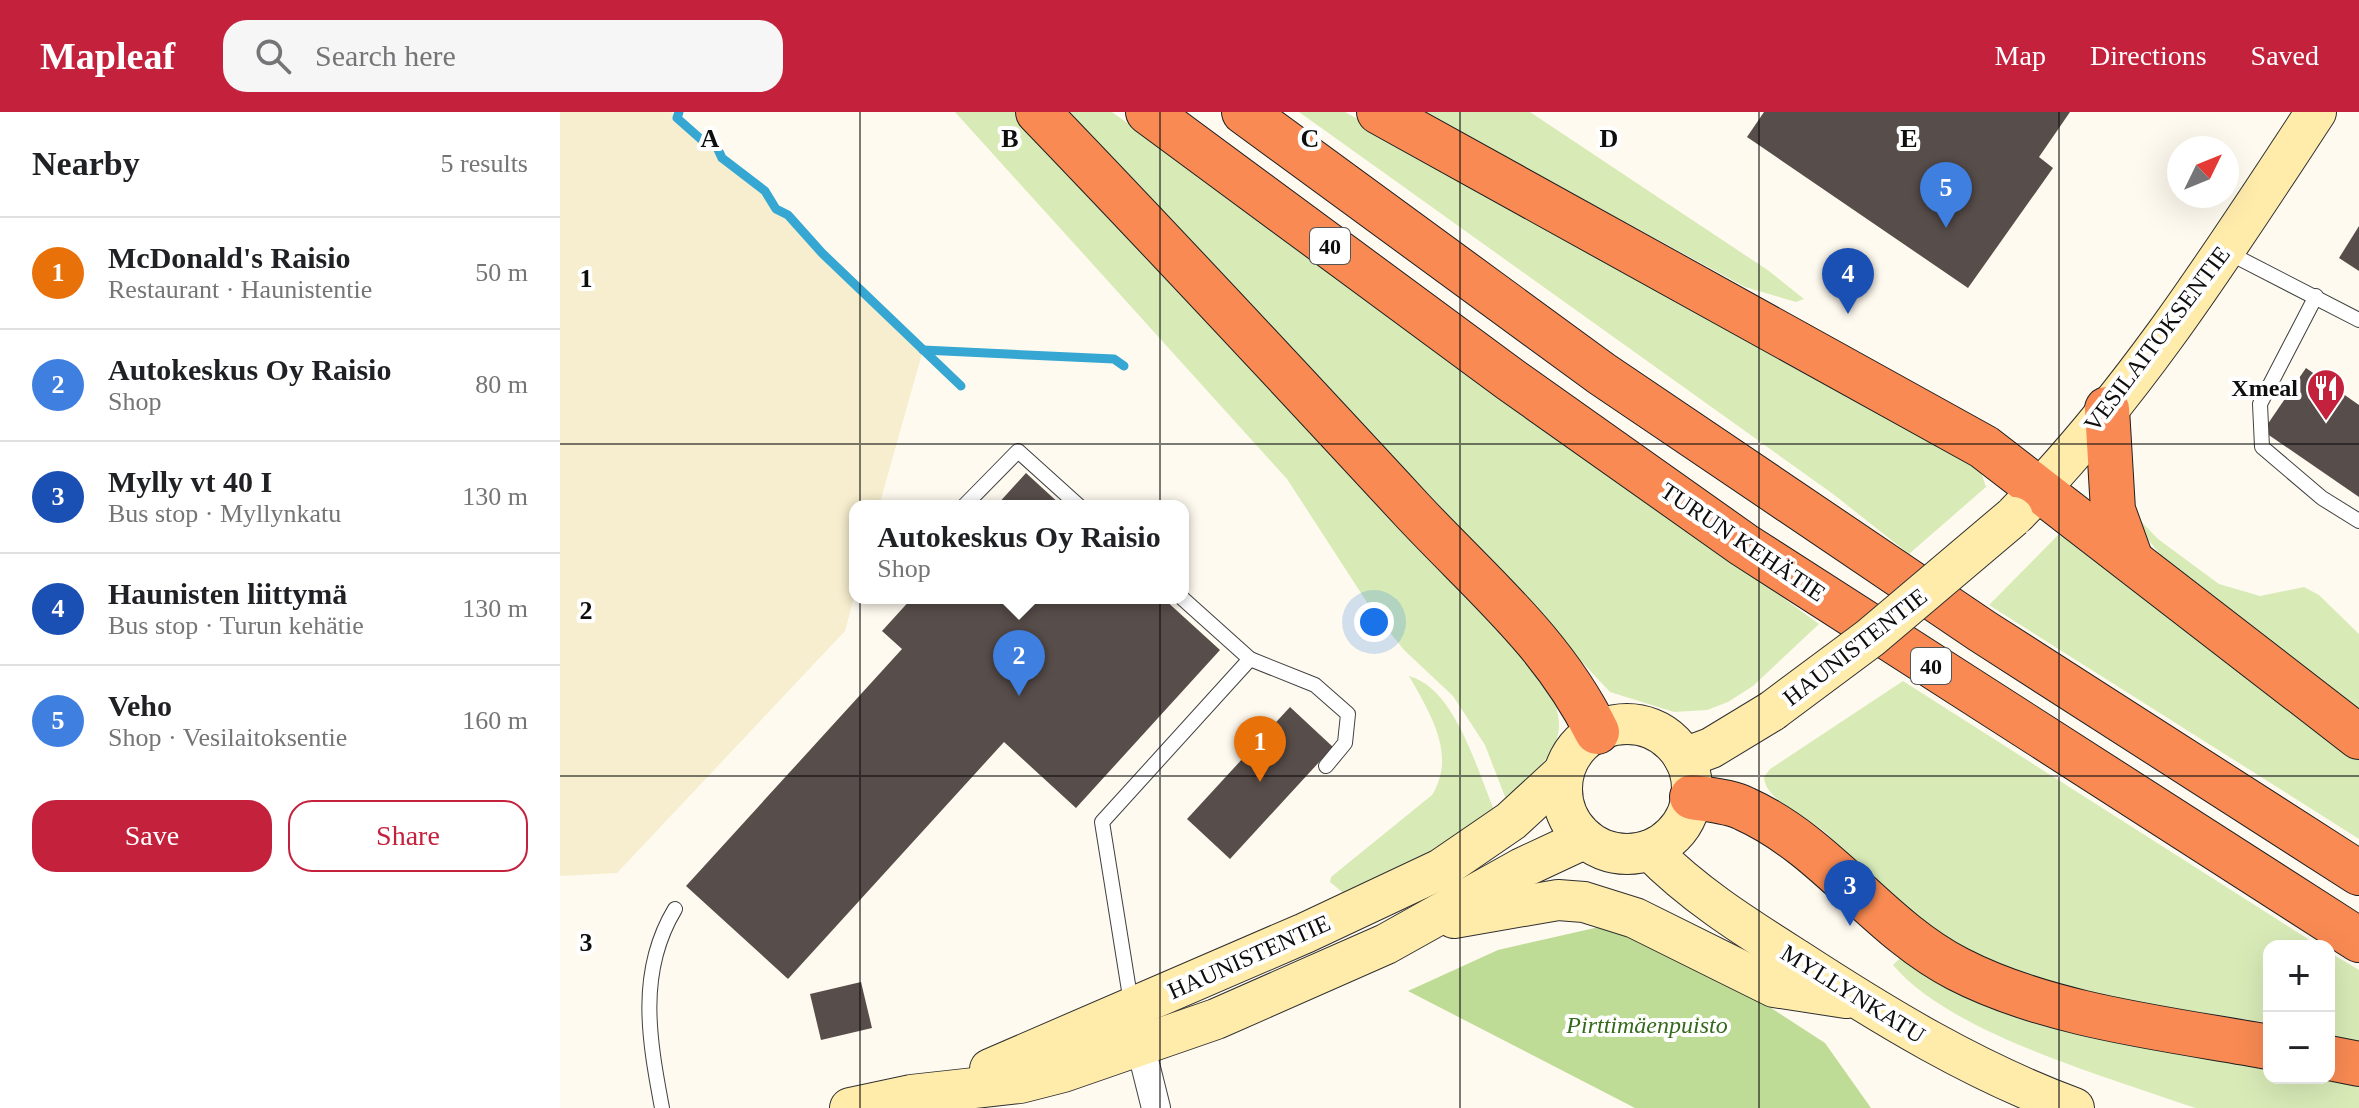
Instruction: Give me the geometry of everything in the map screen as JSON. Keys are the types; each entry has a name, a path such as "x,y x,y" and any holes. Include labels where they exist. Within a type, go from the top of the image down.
{"highway":[{"path":"1038,112 1445,546 1537,637 1572,684 1597,732"},
{"name":"TURUN KEHÄTIE","path":"1148,112 1511,380 1744,545 2359,940"},
{"name":"40","path":"1244,112 1602,374 1982,631 2359,873"},
{"path":"1379,112 1914,405 1984,447 2027,503 2130,557 2359,737"},
{"path":"2107,409 2113,510 2130,557"},
{"path":"1688,777 1777,824 1922,948 2005,990 2068,1008 2263,1046"},
{"path":"2335,1059 2359,1064"}],"street":[{"name":"VESILAITOKSENTIE","path":"2027,503 2181,316 2316,112"},
{"name":"HAUNISTENTIE","path":"1688,777 1711,748 1772,711 1870,638 2027,503"},
{"path":"1628,724 1650,728 1670,740 1688,777 1687,816 1675,834 1650,850 1624,855 1606,852 1584,839 1573,828 1564,808 1562,774 1574,750 1597,732 1628,724"},
{"name":"HAUNISTENTIE","path":"1136,1027 1441,869 1511,821 1562,774"},
{"name":"HAUNISTENTIE","path":"850,1108 911,1095 1010,1062 1136,1027 1216,1019 1427,923 1522,868 1584,839"},
{"name":"MYLLYNKATU","path":"1650,850 1695,892 1859,1000 1977,1068 2074,1108"},
{"path":"1427,923 1558,900 1584,902 1635,918 1774,987 1859,1000"},
{"path":"1136,1027 1156,1108"}],"lane":[{"path":"2225,251 2359,320"},
{"path":"2316,296 2260,404 2262,447 2322,498 2359,521"},
{"path":"970,500 1018,451 1072,500"},
{"path":"1189,604 1250,659 1315,685 1348,714 1345,743 1326,766"},
{"path":"1136,1027 1102,822 1250,659"},
{"path":"662,1108 651,1050 650,974 658,937 675,909"}],"shaded area":[{"path":"560,112 671,112 715,148 923,350 881,500 849,500 849,604 852,604 845,631 617,873 560,876"}],"green space":[{"path":"955,112 1018,112 1535,664 1556,707 1559,724 1557,738 1540,767 1507,802 1485,745 1453,696 1404,650 1372,610 1287,479"},
{"path":"1068,112 1112,112 1819,624 1753,686 1728,702 1707,710 1674,712 1610,692"},
{"path":"1299,112 1345,112 1901,418 1972,463 1981,472 1986,487 1909,554 1833,494"},
{"path":"1422,112 1530,112 1769,271 1804,299 1796,302 1745,287"},
{"path":"2136,516 2158,539 2219,584 2260,596 2304,587 2319,595 2359,634 2359,719 2167,563 2134,522"},
{"path":"2061,532 2359,753 2359,839 1989,605"},
{"path":"1409,676 1426,684 1453,715 1496,814 1472,839 1347,896 1330,882 1331,877 1432,795 1439,780 1442,765 1438,734"},
{"path":"1903,681 2310,940 2263,940 2263,1022 2127,1000 2034,977 1947,939 1907,912 1825,832 1772,794 1764,777 1770,769"},
{"name":"Pirttimäenpuisto","path":"1599,927 1634,931 1705,965 1825,1043 1871,1108 1635,1108 1408,991 1498,950"},
{"path":"2335,956 2359,970 2359,1044 2335,1038"},
{"path":"1901,957 2263,1065 2263,1084 2335,1084 2335,1080 2359,1085 2359,1108 2196,1108 2069,1065 1987,1031 1918,989 1893,965"}],"building":[{"path":"1764,112 2070,112 2039,157 2053,168 1968,288 1747,137"},
{"path":"2359,226 2359,271 2339,258"},
{"path":"2306,368 2359,405 2359,497 2263,431"},
{"path":"1026,473 1055,500 1001,500"},
{"path":"907,604 1170,604 1220,650 1076,808 1004,742 788,979 686,886 902,649 882,631"},
{"path":"1290,707 1333,747 1230,859 1187,819"},
{"path":"861,982 872,1028 821,1040 810,994"}],"waterway":[{"path":"679,112 677,118 703,141 714,141 722,158 765,191 776,209 788,215 822,253 961,386"},
{"path":"923,350 1114,359 1124,366"}],"place":[{"name":"Veho","path":"1946,228"},
{"name":"Haunisten liittymä","path":"1848,314"},
{"name":"Xmeal","path":"2326,422"},
{"name":"Autokeskus Oy Raisio","path":"1019,696"},
{"name":"McDonald's Raisio","path":"1260,782"},
{"name":"Mylly vt 40 I","path":"1850,926"}]}
